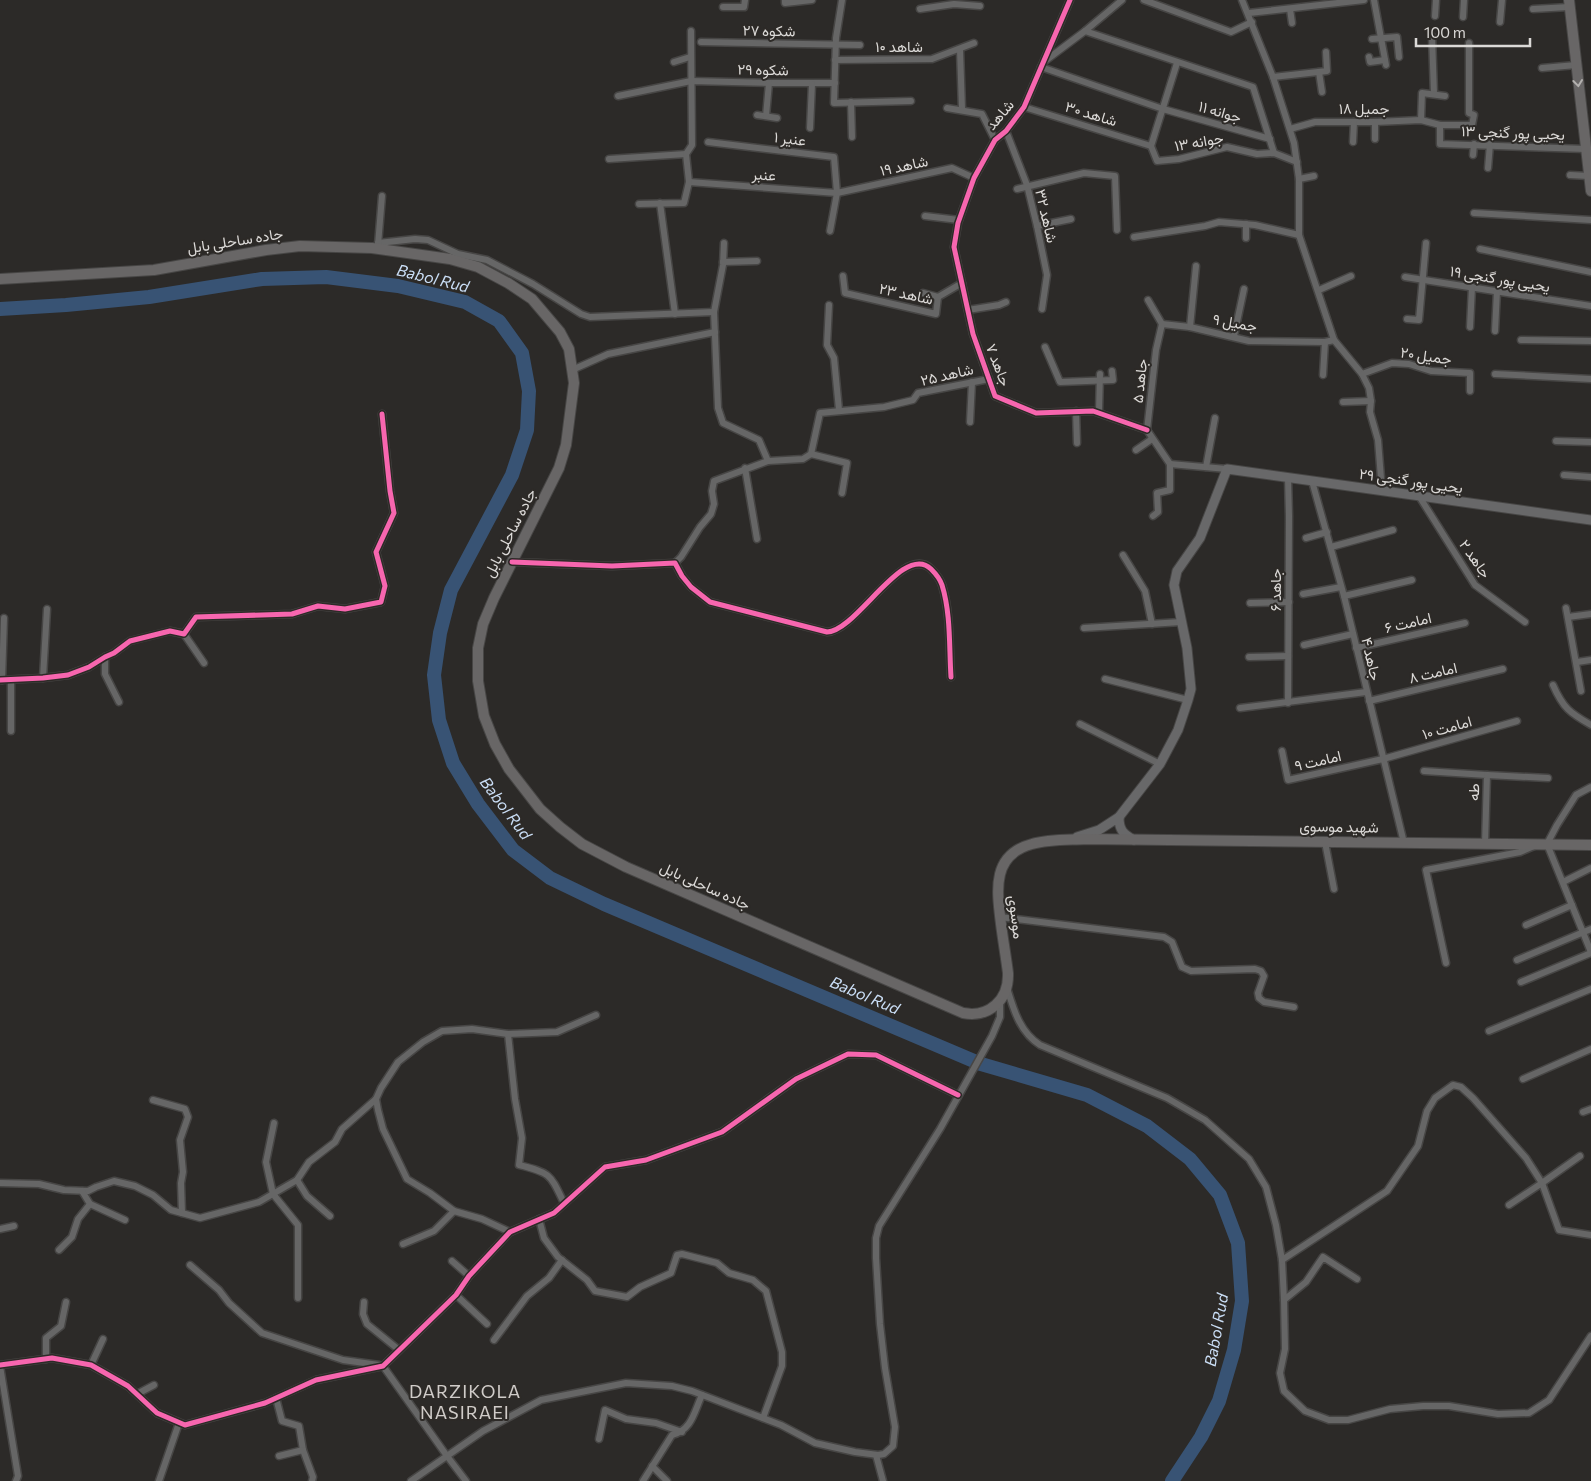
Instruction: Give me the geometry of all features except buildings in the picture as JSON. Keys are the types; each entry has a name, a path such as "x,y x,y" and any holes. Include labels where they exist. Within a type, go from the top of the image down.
{"main road":[{"path":"1569,3 1591,190"},
{"name":"جاده ساحلی بابل","path":"0,278 154,270 266,250 300,246 378,245 450,259 478,267 508,283 532,299 560,332 569,349 574,383 566,444 559,468 483,624 478,648 478,681 484,716 495,744 509,769 540,809 560,827 582,844 626,867 963,1014 983,1013 1000,1002"},
{"path":"1062,841 1099,830 1119,818 1160,764 1178,730 1191,690 1188,656 1174,585 1177,571 1200,538 1226,469"},
{"name":"یحیی پور گنجی ۲۹","path":"1226,469 1591,520"},
{"path":"1119,818 1119,825 1123,834 1134,840"},
{"name":"موسوی","path":"1000,1002 1007,988 1008,973 997,887 1000,872 1008,860 1019,850 1033,844 1086,840"},
{"name":"شهید موسوی","path":"1086,840 1591,845"}],"street":[{"path":"723,7 744,6 745,0"},
{"path":"785,1 812,0"},
{"path":"842,0 836,42 834,103 911,101"},
{"name":"شاهد","path":"954,247 959,220 974,178 995,140 1006,131 1024,107 1070,0"},
{"path":"1043,65 1086,31 1120,0"},
{"path":"1144,0 1231,32 1252,22"},
{"path":"1242,0 1273,77 1294,143 1299,178 1299,235 1319,290 1334,340 1362,374 1369,388 1370,412 1378,440 1382,491"},
{"path":"1248,13 1364,0"},
{"path":"1368,57 1370,62 1385,62 1374,0"},
{"path":"1435,16 1436,0"},
{"path":"1463,17 1464,0"},
{"path":"1500,22 1502,0"},
{"path":"920,9 954,2 980,6"},
{"path":"1533,9 1569,3"},
{"path":"1290,9 1292,23"},
{"path":"639,204 684,204 688,182 686,154 692,145 691,31"},
{"path":"1086,31 1253,87 1274,153 1296,162"},
{"path":"1432,36 1434,94"},
{"path":"1372,39 1397,37 1399,57"},
{"name":"شکوه ۲۷","path":"702,42 836,42 860,45"},
{"name":"شاهد ۱۰","path":"836,60 932,60 974,43"},
{"name":"جمیل ۱۸","path":"1290,129 1315,122 1421,120 1440,125 1472,125 1474,115 1469,113 1469,43"},
{"path":"960,50 962,110"},
{"path":"1273,77 1328,71 1326,52"},
{"path":"674,62 690,57"},
{"path":"1151,146 1177,63"},
{"name":"جوانه ۱۱","path":"1043,65 1163,109 1270,139"},
{"path":"1542,68 1576,65"},
{"path":"1319,72 1322,92"},
{"name":"شکوه ۲۹","path":"618,96 691,81 769,84 835,83"},
{"path":"766,116 769,84"},
{"path":"810,128 812,84"},
{"path":"1421,120 1422,92 1445,96"},
{"path":"851,102 852,137"},
{"name":"شاهد ۳۰","path":"1024,107 1151,146"},
{"path":"947,108 982,114 995,140"},
{"path":"757,115 777,118"},
{"path":"1353,142 1354,122"},
{"path":"1376,122 1376,139"},
{"name":"یحیی پور گنجی ۱۳","path":"1440,125 1440,144 1490,144 1586,149"},
{"name":"شاهد ۳۲","path":"1006,131 1026,185 1037,226 1046,275 1042,309"},
{"name":"عنیر ۱","path":"708,142 834,157 837,193"},
{"path":"1472,155 1474,144"},
{"path":"1488,168 1490,144"},
{"name":"جوانه ۱۳","path":"1151,146 1157,160 1179,159 1227,147 1257,154 1274,153"},
{"path":"608,159 686,154"},
{"name":"شاهد ۱۹","path":"837,193 952,168 974,178"},
{"path":"1017,189 1026,185 1084,173 1115,176 1117,230"},
{"path":"1570,175 1589,176"},
{"path":"1299,178 1314,176"},
{"name":"عنبر","path":"688,182 837,193"},
{"path":"830,231 837,193"},
{"path":"382,196 378,245 428,240 458,254 487,260 527,280 581,314 590,317 714,312"},
{"path":"660,203 675,314"},
{"path":"1474,213 1591,220"},
{"path":"925,216 959,220"},
{"path":"1037,226 1071,219"},
{"path":"1134,237 1206,226 1219,222 1246,224 1299,235"},
{"path":"1246,224 1246,238"},
{"path":"724,243 724,262 714,312 718,408 723,423 759,440 768,461"},
{"path":"1407,319 1419,320 1426,243"},
{"name":"جاهد ۷","path":"954,247 973,334 995,396 1036,413 1099,412 1147,430"},
{"path":"1480,249 1591,272"},
{"path":"724,262 756,261"},
{"path":"1190,327 1196,266"},
{"name":"شاهد ۲۳","path":"843,276 845,293 936,314 938,297 962,283"},
{"path":"1319,290 1351,276"},
{"name":"یحیی پور گنجی ۱۹","path":"1405,277 1591,306"},
{"path":"1470,327 1472,288"},
{"path":"1234,336 1244,289"},
{"path":"1495,331 1497,291"},
{"path":"923,293 938,297"},
{"path":"1148,300 1162,324"},
{"path":"968,310 1006,302"},
{"path":"829,305 827,345 834,358 839,410"},
{"name":"جمیل ۹","path":"1162,324 1190,327 1249,341 1325,342 1334,340"},
{"name":"جاهد ۵","path":"1147,430 1156,350 1162,324"},
{"path":"572,370 608,354 715,332"},
{"path":"1521,340 1591,341"},
{"path":"1323,374 1325,342"},
{"path":"1045,347 1060,382 1100,377 1113,380 1112,371"},
{"name":"جمیل ۲۰","path":"1362,374 1392,363 1409,364 1431,371 1470,374 1470,391"},
{"path":"1495,374 1591,379"},
{"path":"1099,412 1100,377"},
{"name":"شاهد ۲۵","path":"811,454 820,412 884,407 913,400 918,393 989,379"},
{"path":"970,422 972,382"},
{"path":"1342,402 1370,400"},
{"path":"1076,411 1077,443"},
{"path":"184,634 196,617 292,614 318,606 345,609 381,602 385,586 376,552 394,513 382,414"},
{"path":"1206,467 1216,418"},
{"path":"1147,430 1170,464 1170,490 1157,493 1158,512 1153,516"},
{"path":"1136,450 1152,439"},
{"path":"1556,441 1591,442"},
{"path":"512,562 612,566 675,563 711,514 714,504 712,491 714,481 768,461 803,459 811,454 847,463 842,493"},
{"path":"1170,464 1226,469"},
{"path":"746,468 757,539"},
{"path":"1564,475 1591,477"},
{"name":"جاهد ۶","path":"1288,478 1288,703"},
{"name":"جاهد ۴","path":"1312,481 1344,596 1404,843"},
{"name":"جاهد ۲","path":"1418,496 1475,585 1525,622"},
{"path":"1331,547 1392,530"},
{"path":"1306,538 1327,532"},
{"path":"1123,555 1144,591 1152,624"},
{"path":"675,563 691,587 710,602 827,632 834,632 849,621 905,568 916,564 927,566 938,577 946,605 951,677"},
{"path":"1344,596 1412,580"},
{"path":"1302,594 1341,587"},
{"path":"1250,603 1289,602"},
{"path":"1566,608 1582,691"},
{"path":"43,678 47,609"},
{"path":"1568,617 1591,614"},
{"path":"4,618 1,680 68,675 89,667 130,642 170,630 184,634 204,663"},
{"path":"1084,628 1181,622"},
{"name":"امامت ۶","path":"1356,648 1465,623"},
{"path":"1304,645 1353,634"},
{"path":"1250,657 1288,656"},
{"path":"105,657 105,674 119,702"},
{"path":"1577,662 1591,660"},
{"name":"امامت ۸","path":"1368,701 1503,669"},
{"path":"1105,678 1188,700"},
{"path":"10,680 11,731"},
{"path":"1553,685 1560,701 1566,708 1572,714 1591,725"},
{"path":"1240,708 1366,692"},
{"name":"امامت ۱۰","path":"1383,759 1517,722"},
{"path":"1080,724 1160,764"},
{"name":"امامت ۹","path":"1282,751 1288,780 1383,759"},
{"name":"طه","path":"1424,771 1487,775 1485,844"},
{"path":"1487,775 1548,778"},
{"path":"1446,963 1426,870 1520,852 1544,844 1576,795 1591,787"},
{"path":"1325,842 1334,889"},
{"path":"1520,982 1591,952 1563,882 1544,844"},
{"path":"1563,882 1591,868"},
{"path":"1526,925 1572,905"},
{"path":"1000,917 1164,937 1172,942 1182,967 1191,971 1255,969 1261,971 1264,976 1258,994 1259,998 1264,1002 1294,1007"},
{"path":"1517,960 1591,929"},
{"path":"1007,988 1017,1020 1031,1040 1167,1098 1205,1120 1249,1159 1266,1187 1282,1260 1285,1349 1280,1373 1284,1391 1305,1410 1329,1420 1348,1420 1390,1409 1424,1406 1449,1406 1498,1414 1529,1413 1549,1400 1591,1336"},
{"path":"1489,1031 1591,989"},
{"path":"411,1481 483,1431 541,1400 626,1383 672,1386 702,1395 781,1425 815,1443 855,1452 876,1455 884,1454 893,1446 895,1427 880,1324 876,1238 880,1226 940,1129 992,1036 1000,1018 1000,1002"},
{"path":"0,1183 38,1184 64,1190 88,1192 114,1181 135,1186 153,1195 171,1210 200,1218 259,1202 297,1180 309,1162 335,1142 342,1129 376,1099 398,1062 423,1042 442,1031 472,1029 508,1034 557,1032 596,1015"},
{"path":"508,1034 515,1099 522,1138 519,1165 540,1170 552,1178 564,1203"},
{"path":"1523,1079 1591,1049"},
{"path":"16,1481 18,1476 0,1366 46,1358 91,1365 128,1386 157,1413 185,1425 265,1404 316,1380 383,1366 456,1295 469,1276 510,1232 554,1213 604,1167 646,1160 722,1132 796,1079 848,1054 876,1055 958,1095"},
{"path":"1282,1260 1387,1191 1418,1146 1427,1111 1436,1098 1453,1085 1461,1087 1473,1098 1526,1158 1542,1183 1558,1230 1591,1235"},
{"path":"376,1099 383,1129 407,1179 454,1210 482,1219 510,1232"},
{"path":"154,1100 184,1109 188,1117 180,1140 183,1172 181,1183 182,1213"},
{"path":"1583,1112 1591,1109"},
{"path":"274,1123 266,1162 273,1194 298,1225 298,1298"},
{"path":"1509,1205 1580,1156"},
{"path":"297,1180 307,1196 330,1216"},
{"path":"82,1191 90,1204 125,1220"},
{"path":"59,1250 72,1237 78,1219 90,1204"},
{"path":"403,1244 434,1231 454,1210"},
{"path":"540,1220 544,1238 558,1257 587,1280 594,1291 627,1297 640,1287 671,1273 677,1255 682,1254 717,1263 729,1273 753,1280 766,1291 782,1352 782,1366 763,1418"},
{"path":"0,1229 14,1226"},
{"path":"1284,1300 1306,1282 1323,1257 1358,1279"},
{"path":"494,1340 527,1296 549,1278 562,1260"},
{"path":"452,1262 469,1276"},
{"path":"190,1264 219,1290 229,1303 262,1334 343,1360 383,1366 446,1456 466,1481"},
{"path":"456,1295 488,1324"},
{"path":"46,1358 46,1338 62,1326 66,1302"},
{"path":"364,1302 364,1314 367,1324 399,1350"},
{"path":"91,1365 103,1339"},
{"path":"137,1394 154,1385"},
{"path":"643,1481 672,1435 682,1432 688,1427 702,1395"},
{"path":"276,1398 282,1421 299,1426 303,1450 312,1481"},
{"path":"599,1440 605,1410 626,1419 656,1423 682,1432"},
{"path":"159,1481 179,1423"},
{"path":"279,1456 303,1450"},
{"path":"876,1455 883,1481"},
{"path":"652,1466 667,1481"}],"waterway":[{"name":"Babol Rud","path":"0,309 149,297 262,279 326,277 398,286 465,302 499,321 522,353 529,391 527,430 512,475 451,590 440,633 434,675 439,720 453,763 478,804 513,850 550,878 604,904 981,1064 1087,1095 1147,1126 1190,1159 1220,1195 1238,1243 1242,1301 1234,1350 1219,1401 1201,1437 1172,1481"}],"cycle path":[{"path":"1070,0 1024,107 1006,131 995,140 974,178 958,223 954,247 973,334 995,396 1036,413 1093,411 1147,430"},
{"path":"0,680 68,675 89,667 114,653 130,641 170,631 184,634 196,617 292,614 318,606 345,609 381,602 385,586 376,552 394,513 382,414"},
{"path":"512,562 612,566 675,563 691,587 710,602 827,632 839,628 852,618 894,577 907,567 920,564 931,569 942,585 948,619 951,677"},
{"path":"0,1365 52,1358 91,1365 128,1386 157,1413 185,1425 265,1403 316,1380 383,1366 456,1295 469,1276 510,1232 554,1213 605,1167 646,1160 722,1132 796,1079 848,1054 876,1055 958,1095"}],"district":[{"name":"DARZIKOLA NASIRAEI","path":"465,1402"}]}
